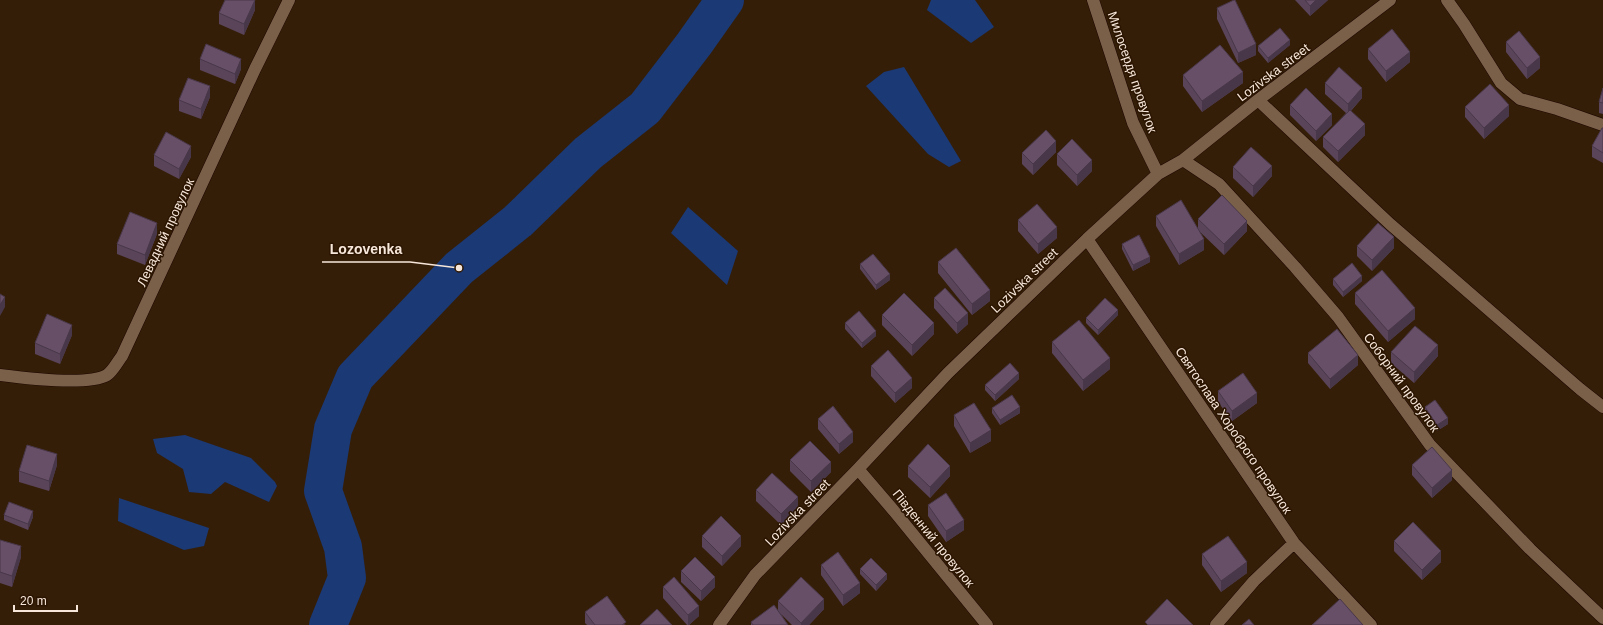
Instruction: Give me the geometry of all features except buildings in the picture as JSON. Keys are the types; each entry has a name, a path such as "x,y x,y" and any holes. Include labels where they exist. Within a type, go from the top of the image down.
{"street":[{"name":"Левадний провулок","path":"0,375 33,379 92,380 107,375 122,356 255,69 289,0"},
{"name":"Милосердя провулок","path":"1093,0 1133,123 1158,174"},
{"name":"Lozivska street","path":"719,625 755,575 858,469 948,373 1087,239 1158,174 1183,160 1258,100 1390,0"},
{"path":"1447,0 1501,83 1520,100 1557,109 1603,124"},
{"path":"1258,100 1390,224 1580,389 1603,407"},
{"name":"Соборний провулок","path":"1183,160 1219,184 1290,261 1338,317 1430,445 1530,549 1603,618"},
{"name":"Святослава Хороброго провулок","path":"1087,239 1294,543 1371,625"},
{"name":"Південний провулок","path":"858,469 987,625"},
{"path":"1216,625 1254,581 1294,543"}],"water":[{"path":"931,0 975,0 994,27 971,43 927,10"},
{"path":"904,67 961,161 949,167 928,154 866,86 884,72"},
{"path":"688,207 738,251 727,285 671,233"},
{"path":"185,435 251,458 275,482 277,486 269,502 225,482 211,494 189,492 183,469 157,453 153,439"},
{"path":"119,498 209,528 204,546 184,550 118,521"}],"waterway":[{"path":"328,625 347,578 343,547 323,491 333,429 355,377 459,268 518,221 588,153 645,108 694,44 725,0"}],"place":[{"name":"Lozovenka","path":"459,268"}]}
